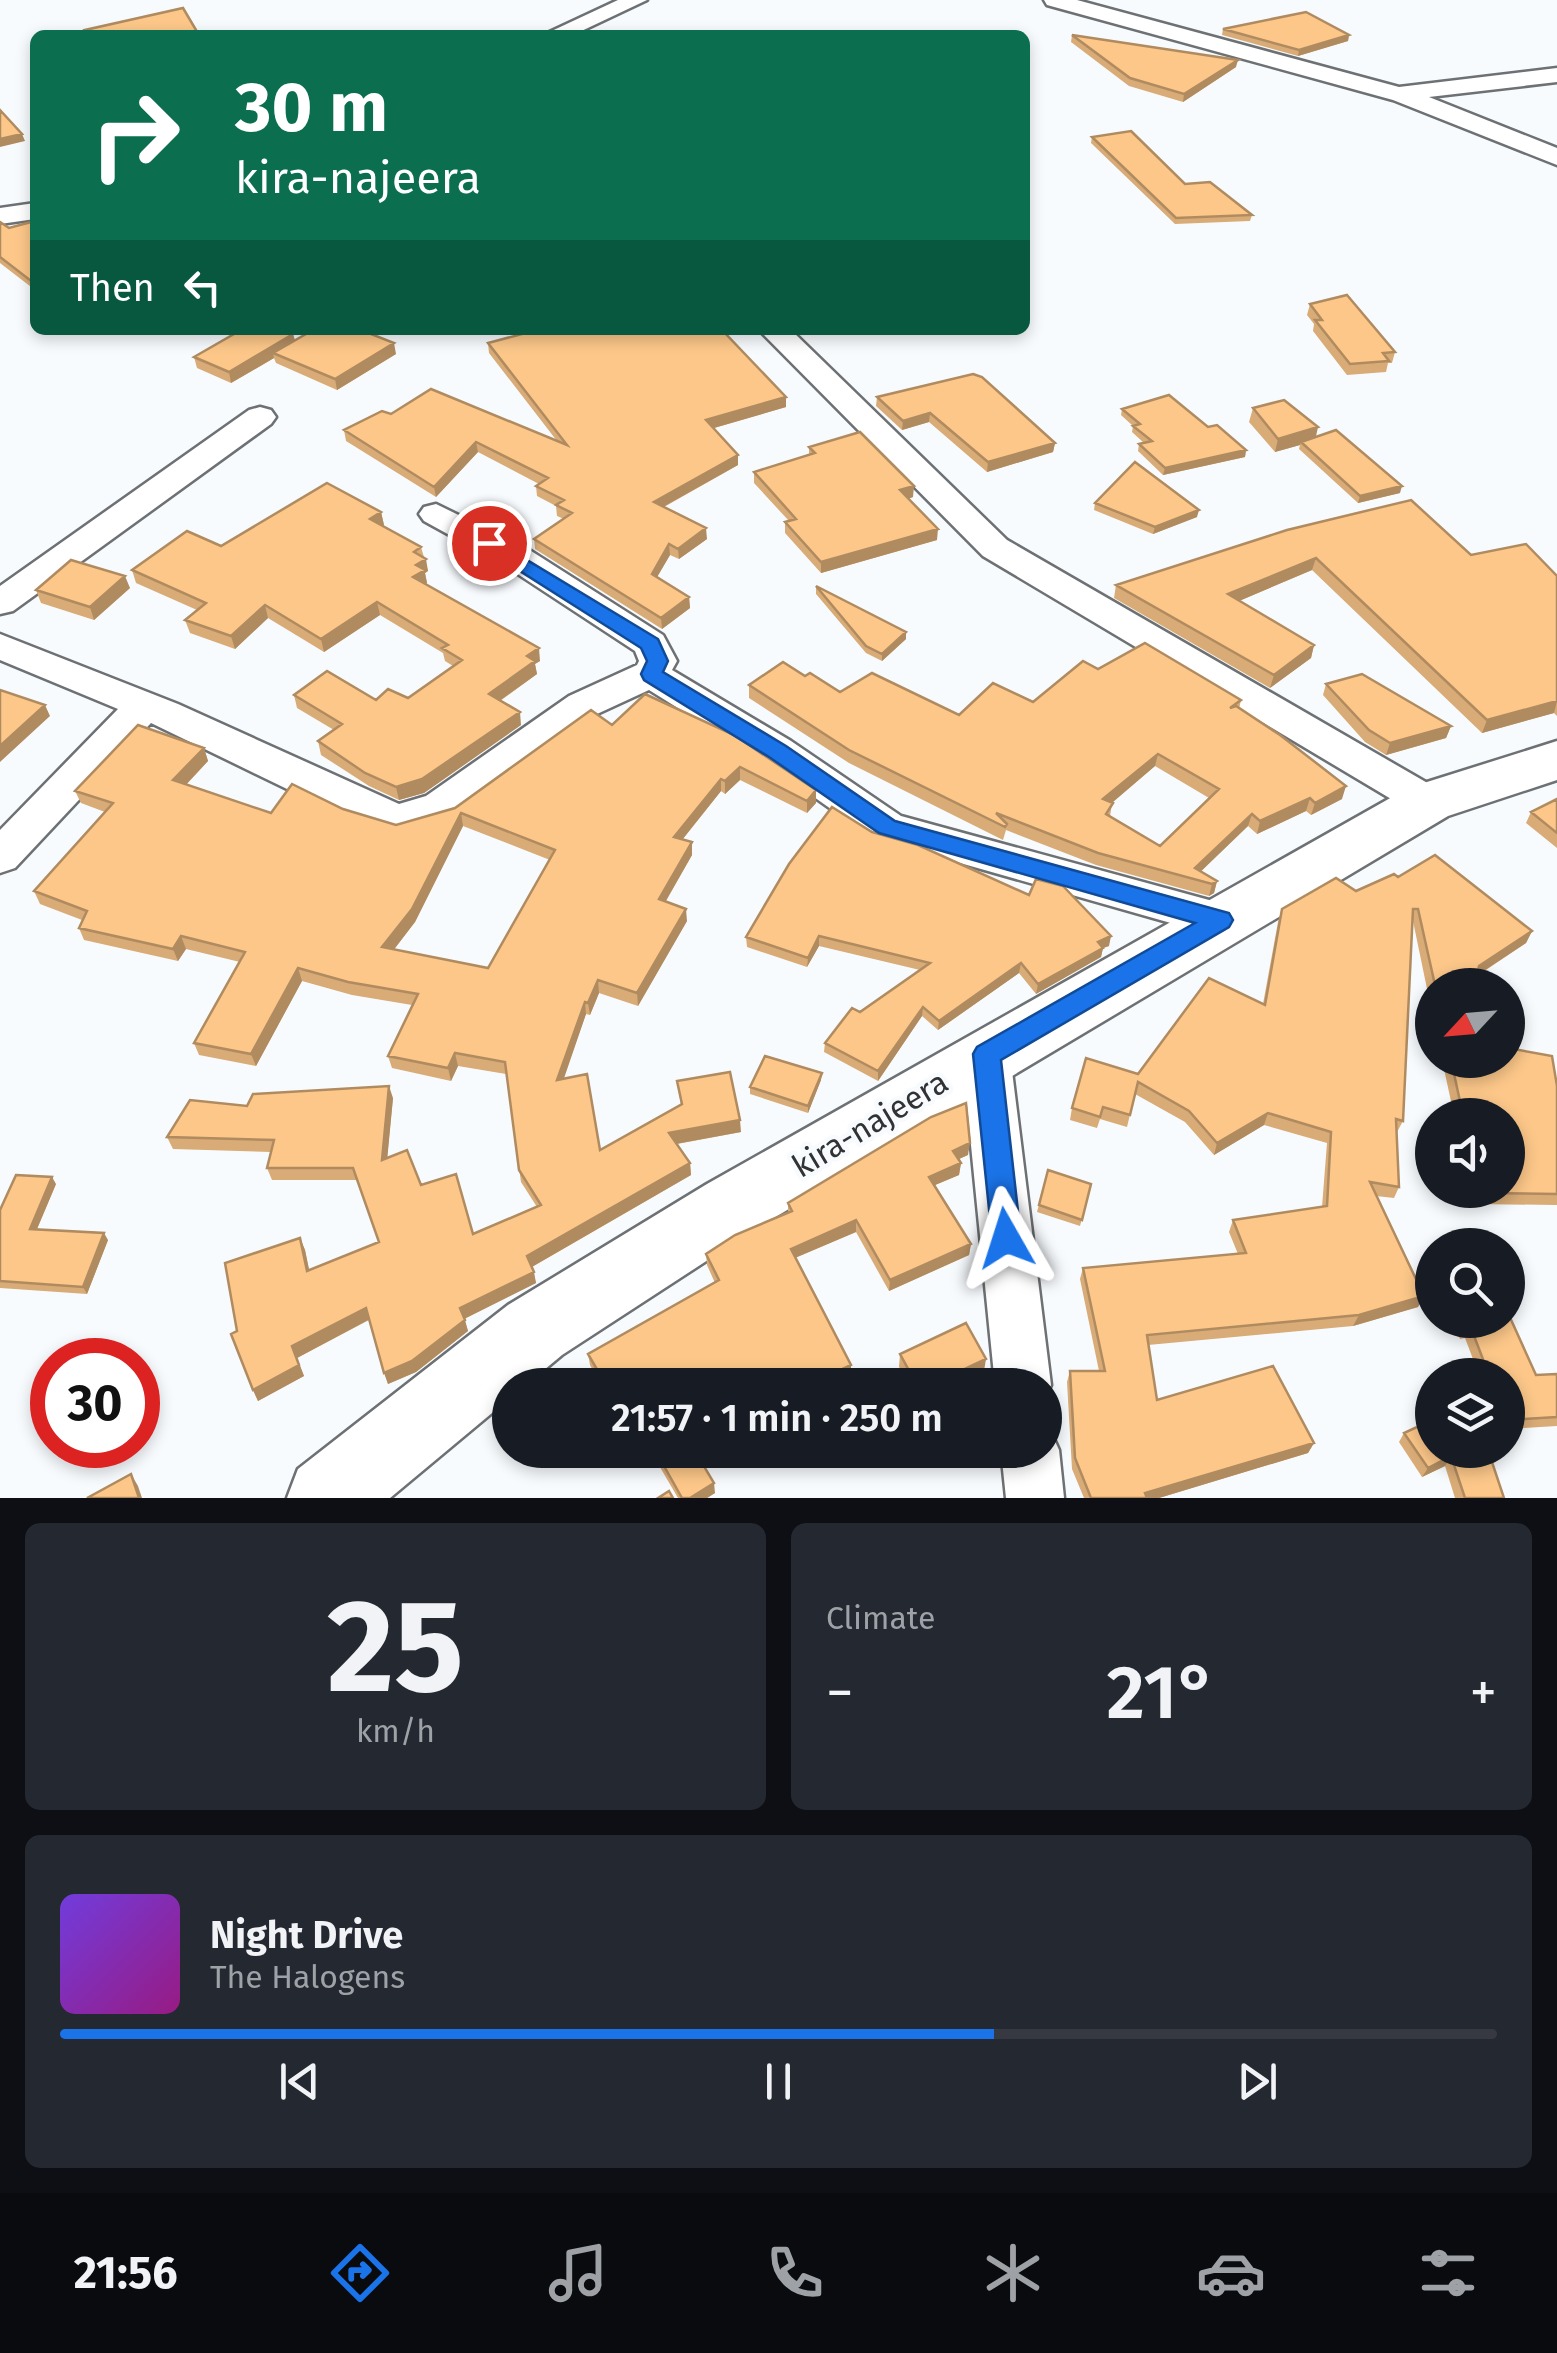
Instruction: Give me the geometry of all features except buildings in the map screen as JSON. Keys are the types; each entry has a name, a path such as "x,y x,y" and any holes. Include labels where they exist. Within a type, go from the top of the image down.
{"street":[{"path":"572,0 606,11"},
{"path":"565,30 636,0"},
{"path":"1055,0 1192,41 1397,94 1472,120 1557,158"},
{"path":"1397,94 1557,75"},
{"path":"0,216 30,212"},
{"path":"779,335 995,548 1428,802"},
{"path":"0,603 260,417"},
{"path":"0,646 145,705 362,807 398,820 440,807 584,705 652,674 658,661 650,644 516,557 436,514"},
{"path":"652,674 778,752 887,827 1220,920"},
{"path":"0,857 145,705"},
{"name":"kira-najeera","path":"327,1498 534,1330 732,1206 986,1054 1428,802 1557,760"},
{"path":"986,1054 1020,1368"},
{"path":"1032,1468 1035,1498"}],"route":[{"path":"489,543 650,644 658,661 652,674 673,689 778,752 887,827 1220,920 986,1054 1006,1238"}]}
